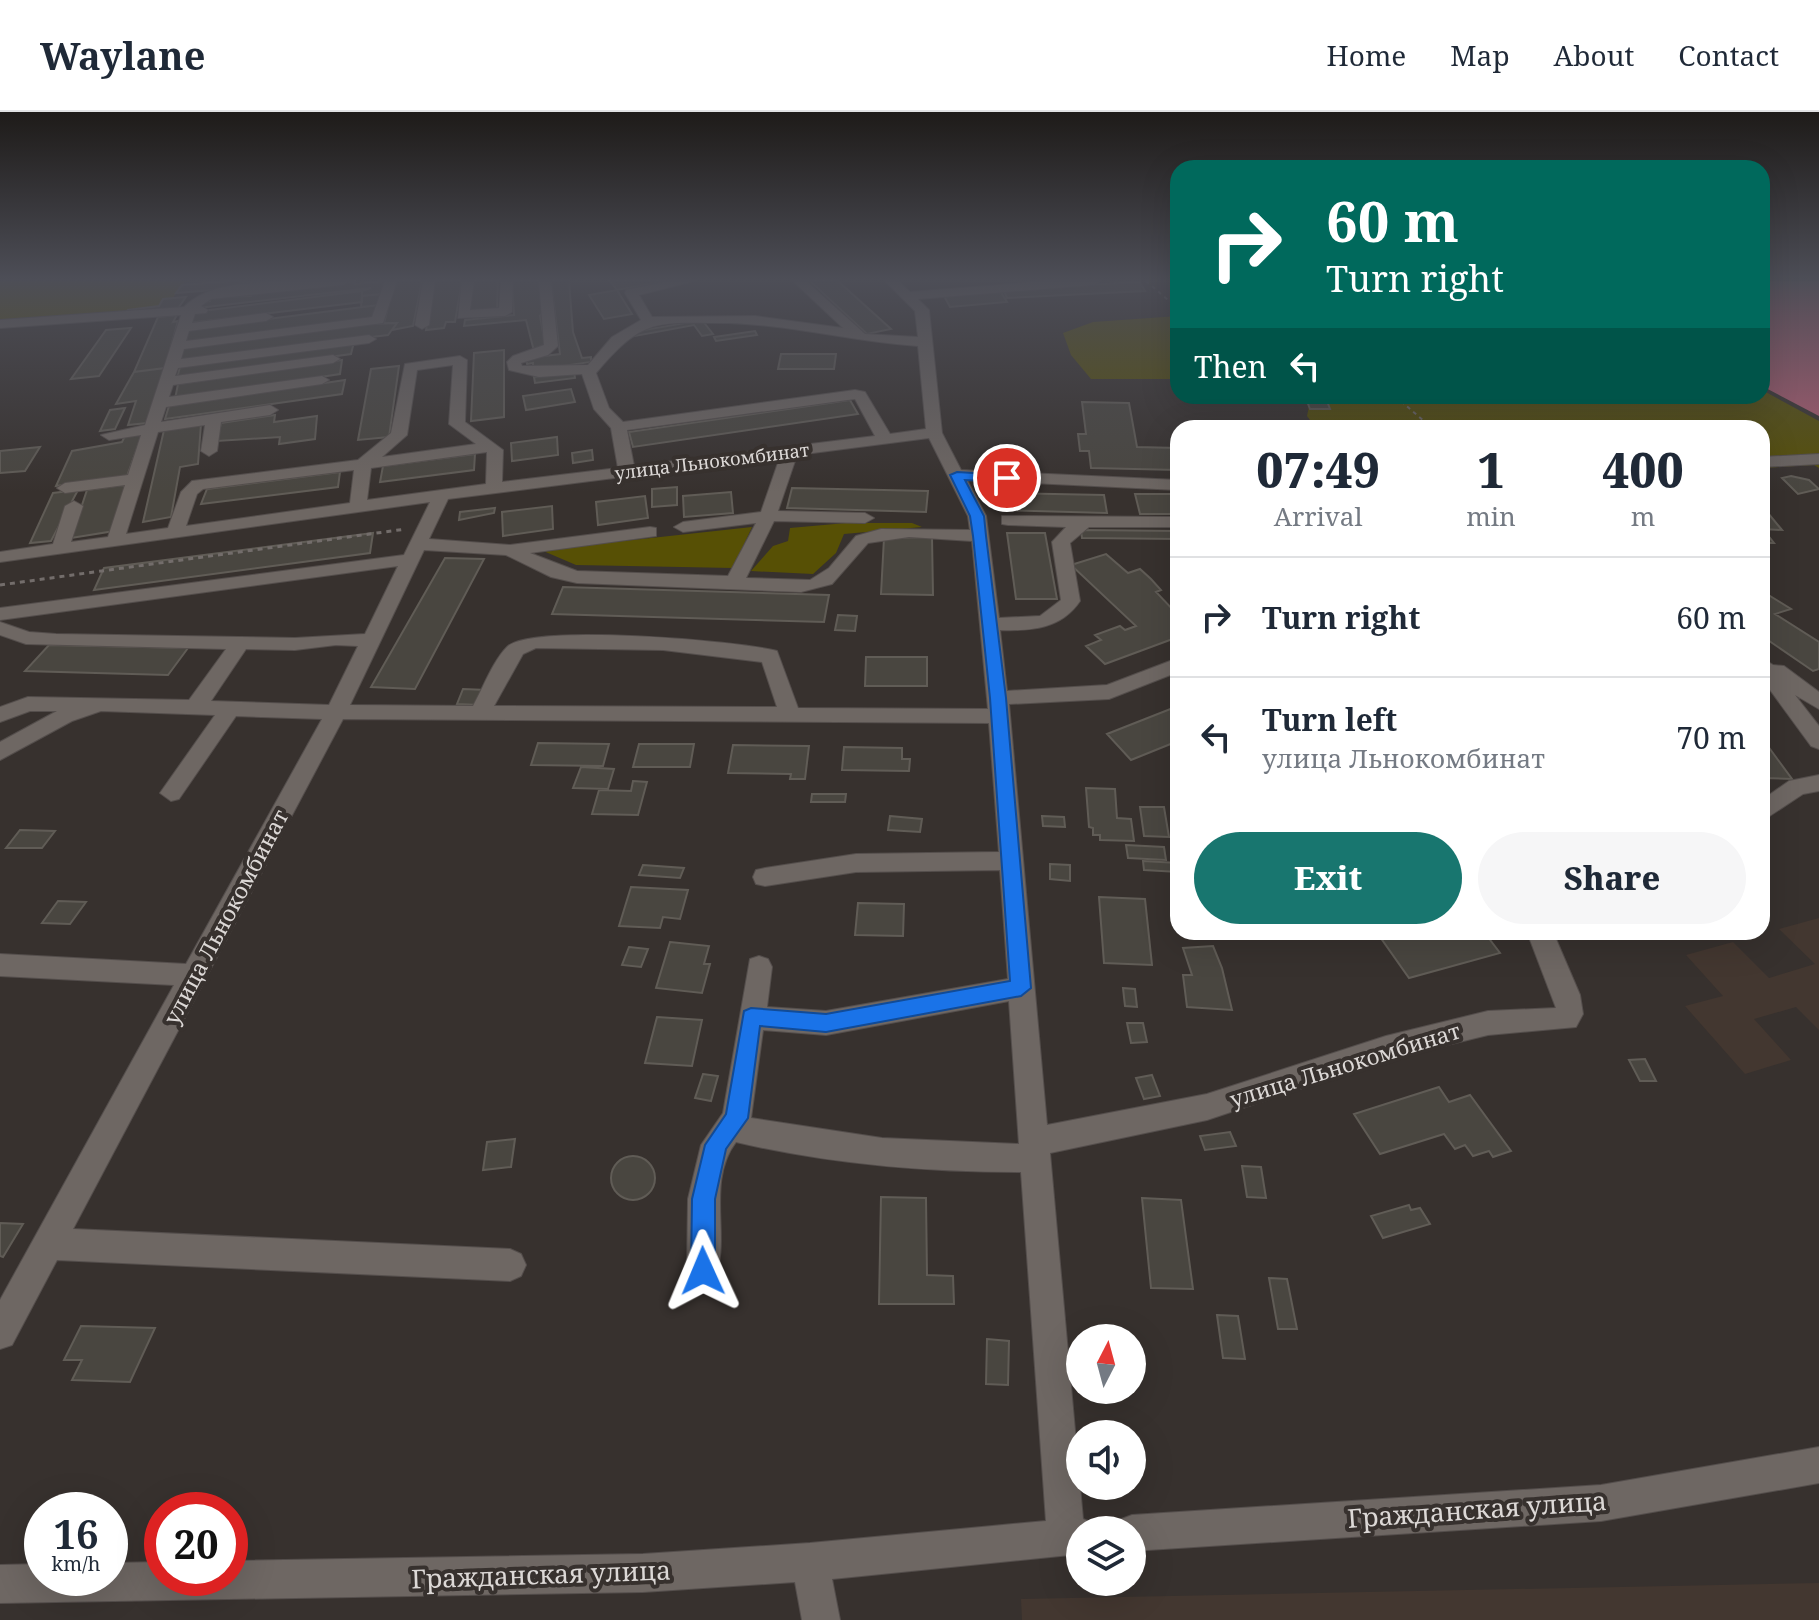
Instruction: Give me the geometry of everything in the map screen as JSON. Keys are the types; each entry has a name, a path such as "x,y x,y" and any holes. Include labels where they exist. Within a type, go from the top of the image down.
{"street":[{"path":"115,541 175,351"},
{"path":"171,365 275,351"},
{"path":"547,351 518,358 514,362 516,370 539,373 593,369"},
{"path":"608,351 589,375 602,409 619,427 627,473"},
{"path":"928,351 934,433 977,516 980,536 999,707 1033,1150 1071,1516"},
{"path":"166,382 333,359"},
{"path":"358,507 363,464 399,435 410,367 435,363 460,360 457,424 495,450 494,489"},
{"path":"159,403 322,380"},
{"path":"619,427 855,394 860,395 885,439"},
{"path":"109,435 270,410"},
{"path":"209,451 214,418"},
{"name":"улица Льнокомбинат","path":"0,557 442,495 934,433"},
{"path":"175,533 189,492 198,485 490,447"},
{"path":"734,582 768,516 790,452"},
{"path":"1770,462 1819,459"},
{"path":"957,475 1170,485"},
{"path":"65,488 135,479"},
{"name":"улица Льнокомбинат","path":"0,1333 336,712 442,495"},
{"path":"60,549 74,506"},
{"path":"683,527 768,516 865,518"},
{"path":"1008,520 1170,522"},
{"path":"990,624 1038,623 1067,609 1071,601 1061,542 1074,528 1086,522"},
{"path":"0,614 419,543 510,550 650,532"},
{"path":"510,550 564,576 807,586 821,583 834,574 857,542 880,534 980,536"},
{"path":"0,628 26,638 240,643 371,640"},
{"path":"479,713 515,650 533,642 663,644 770,656 790,714"},
{"path":"196,706 240,643"},
{"path":"0,715 28,704 232,706 336,712 790,714 999,707 1109,692 1170,668"},
{"path":"1770,668 1819,702"},
{"path":"1770,674 1819,741"},
{"path":"0,752 65,716 100,704"},
{"path":"171,793 232,706"},
{"path":"1770,806 1797,787 1819,783"},
{"path":"765,877 816,865 861,860 1011,861"},
{"name":"улица Льнокомбинат","path":"1033,1150 1207,1107 1386,1048 1488,1023 1566,1019 1570,1014 1567,995 1543,940"},
{"path":"0,965 194,975"},
{"path":"703,1271 703,1199 716,1145 737,1118 759,967"},
{"path":"751,1017 826,1023 1021,988"},
{"path":"732,1127 824,1146 968,1158 1033,1150"},
{"path":"50,1244 510,1265"},
{"name":"Гражданская улица","path":"1146,1532 1601,1503 1819,1465"},
{"name":"Гражданская улица","path":"0,1584 471,1579 810,1562 1066,1537"},
{"path":"810,1562 821,1620"}],"path":[{"path":"1404,404 1423,420"},
{"path":"0,585 419,543"}],"shaded area":[{"path":"1070,351 1170,351 1170,379 1091,379"},
{"path":"1770,351 1819,351 1819,416 1770,390"},
{"path":"1770,394 1819,421 1819,468 1814,465 1770,468 1770,420 1310,420 1307,416 1309,404 1770,404"},
{"path":"846,523 912,523 922,527 844,534 836,553 813,574 751,571 773,546 788,541 790,528"},
{"path":"752,527 733,568 576,565 541,550"},
{"path":"1819,918 1819,1030 1796,1007 1754,1019 1791,1060 1745,1074 1685,1006 1723,996 1686,955 1733,942 1769,978 1815,964 1779,929"},
{"path":"1819,1583 1819,1620 1022,1620 1021,1599"}],"building":[{"path":"91,351 115,351 99,376 71,379"},
{"path":"143,351 170,351 165,368 134,372"},
{"path":"181,351 251,351 179,360"},
{"path":"289,351 352,351 351,354 177,378 180,367"},
{"path":"504,351 504,417 471,421 474,353"},
{"path":"560,351 580,351 582,358 591,357 591,362 526,371 533,367 533,363 527,364 526,358 560,354"},
{"path":"781,354 836,354 834,369 778,369"},
{"path":"342,360 340,374 175,399 178,384"},
{"path":"399,366 389,437 358,440 371,369"},
{"path":"165,368 147,423 128,425 136,401 116,404 134,372"},
{"path":"574,372 575,378 535,383 534,377"},
{"path":"345,380 342,394 165,419 169,406"},
{"path":"571,389 575,402 526,410 523,396"},
{"path":"850,400 858,414 633,447 629,432"},
{"path":"1082,402 1129,403 1137,447 1170,448 1170,470 1091,468 1089,451 1080,451 1078,434 1086,434"},
{"path":"1308,404 1328,404 1330,409 1310,409"},
{"path":"125,408 115,429 100,431 110,410"},
{"path":"275,415 274,422 317,416 315,439 279,444 280,437 217,441 221,423"},
{"path":"201,424 198,464 180,467 171,517 143,522 164,430"},
{"path":"143,432 127,476 56,486 72,451 122,442 126,434"},
{"path":"557,437 558,455 512,461 511,443"},
{"path":"40,447 25,471 0,473 0,451"},
{"path":"592,450 593,460 573,463 572,453"},
{"path":"475,454 474,470 380,482 383,466"},
{"path":"340,472 338,487 201,504 207,489"},
{"path":"1791,476 1809,480 1819,489 1798,494 1782,478"},
{"path":"122,485 128,487 114,531 71,538 87,490"},
{"path":"677,487 677,505 652,507 652,489"},
{"path":"792,488 928,491 926,512 787,508"},
{"path":"78,490 51,541 30,543 53,493"},
{"path":"731,492 733,513 684,517 683,496"},
{"path":"996,493 1104,495 1107,513 998,510"},
{"path":"1135,494 1170,494 1170,514 1140,514"},
{"path":"645,496 648,518 598,525 596,502"},
{"path":"552,506 553,529 503,536 502,512"},
{"path":"495,508 494,513 459,520 460,512"},
{"path":"1770,515 1782,530 1770,529"},
{"path":"1081,530 1170,531 1170,539 1082,538"},
{"path":"373,533 370,553 94,590 104,568"},
{"path":"1007,533 1045,533 1057,599 1016,599"},
{"path":"932,537 933,595 881,594 884,538"},
{"path":"1106,554 1128,573 1140,569 1161,590 1156,592 1170,607 1170,640 1105,664 1086,646 1101,640 1095,635 1120,626 1125,630 1136,626 1071,565"},
{"path":"445,558 484,559 415,689 371,687"},
{"path":"563,587 829,595 824,622 552,614"},
{"path":"1770,596 1791,609 1775,614 1819,642 1819,669 1813,671 1770,641"},
{"path":"838,615 857,616 855,631 835,630"},
{"path":"49,645 188,648 168,675 25,671"},
{"path":"866,657 927,657 927,686 865,686"},
{"path":"463,689 486,690 480,705 457,704"},
{"path":"1170,709 1170,744 1131,760 1107,734"},
{"path":"538,743 609,744 603,766 531,765"},
{"path":"639,744 694,744 690,767 633,767"},
{"path":"733,745 809,746 805,779 790,779 791,774 728,773"},
{"path":"844,747 902,748 902,759 910,759 909,771 842,770"},
{"path":"1770,749 1792,779 1770,778"},
{"path":"581,767 614,769 608,789 573,788"},
{"path":"633,781 647,782 638,815 592,814 599,790 631,791"},
{"path":"1086,788 1115,789 1117,818 1131,819 1134,841 1100,840 1100,835 1093,835 1093,828 1089,827"},
{"path":"812,794 846,794 845,802 811,802"},
{"path":"1140,807 1164,807 1169,837 1144,836"},
{"path":"890,816 922,819 920,832 888,830"},
{"path":"1042,816 1064,817 1065,827 1043,826"},
{"path":"20,830 55,831 42,848 6,848"},
{"path":"1126,845 1164,847 1166,860 1128,858"},
{"path":"1143,861 1170,863 1170,872 1144,870"},
{"path":"1050,864 1070,865 1070,881 1050,879"},
{"path":"643,865 684,868 680,878 639,875"},
{"path":"631,887 688,890 680,919 663,917 660,928 619,926"},
{"path":"1099,897 1145,899 1152,965 1104,963"},
{"path":"58,901 86,902 70,924 42,923"},
{"path":"858,903 904,904 903,936 855,935"},
{"path":"1382,940 1490,940 1500,953 1409,978"},
{"path":"670,942 709,946 704,964 710,964 702,993 656,988"},
{"path":"1213,946 1232,1010 1187,1007 1183,975 1192,975 1183,948"},
{"path":"629,947 648,949 641,967 622,965"},
{"path":"1123,988 1135,989 1137,1007 1125,1006"},
{"path":"657,1017 702,1020 692,1066 645,1063"},
{"path":"1127,1023 1143,1023 1147,1042 1131,1043"},
{"path":"1645,1059 1656,1081 1640,1081 1629,1060"},
{"path":"703,1074 718,1076 711,1101 695,1098"},
{"path":"1152,1075 1160,1096 1144,1099 1136,1078"},
{"path":"1439,1087 1449,1102 1470,1095 1511,1151 1493,1157 1489,1151 1473,1156 1465,1145 1455,1149 1444,1134 1380,1154 1354,1114"},
{"path":"1230,1132 1236,1146 1205,1150 1200,1136"},
{"path":"515,1139 511,1167 483,1170 487,1142"},
{"path":"633,1156 648,1163 655,1178 648,1193 633,1200 618,1193 611,1178 618,1163"},
{"path":"1242,1166 1261,1167 1266,1198 1247,1197"},
{"path":"881,1197 926,1198 927,1275 953,1276 954,1304 879,1304"},
{"path":"1142,1198 1181,1200 1193,1289 1151,1288"},
{"path":"1409,1205 1411,1210 1420,1208 1430,1224 1383,1238 1371,1216"},
{"path":"0,1223 23,1224 3,1257 0,1256"},
{"path":"1269,1278 1287,1279 1297,1329 1278,1329"},
{"path":"1217,1315 1238,1316 1245,1359 1223,1358"},
{"path":"81,1326 155,1328 130,1382 72,1380 82,1360 64,1360"},
{"path":"987,1339 1009,1341 1008,1385 986,1384"}],"route":[{"path":"703,1271 703,1199 716,1145 737,1118 751,1017 826,1023 1021,988 998,698 980,536 977,516 957,475 1007,478"}]}
